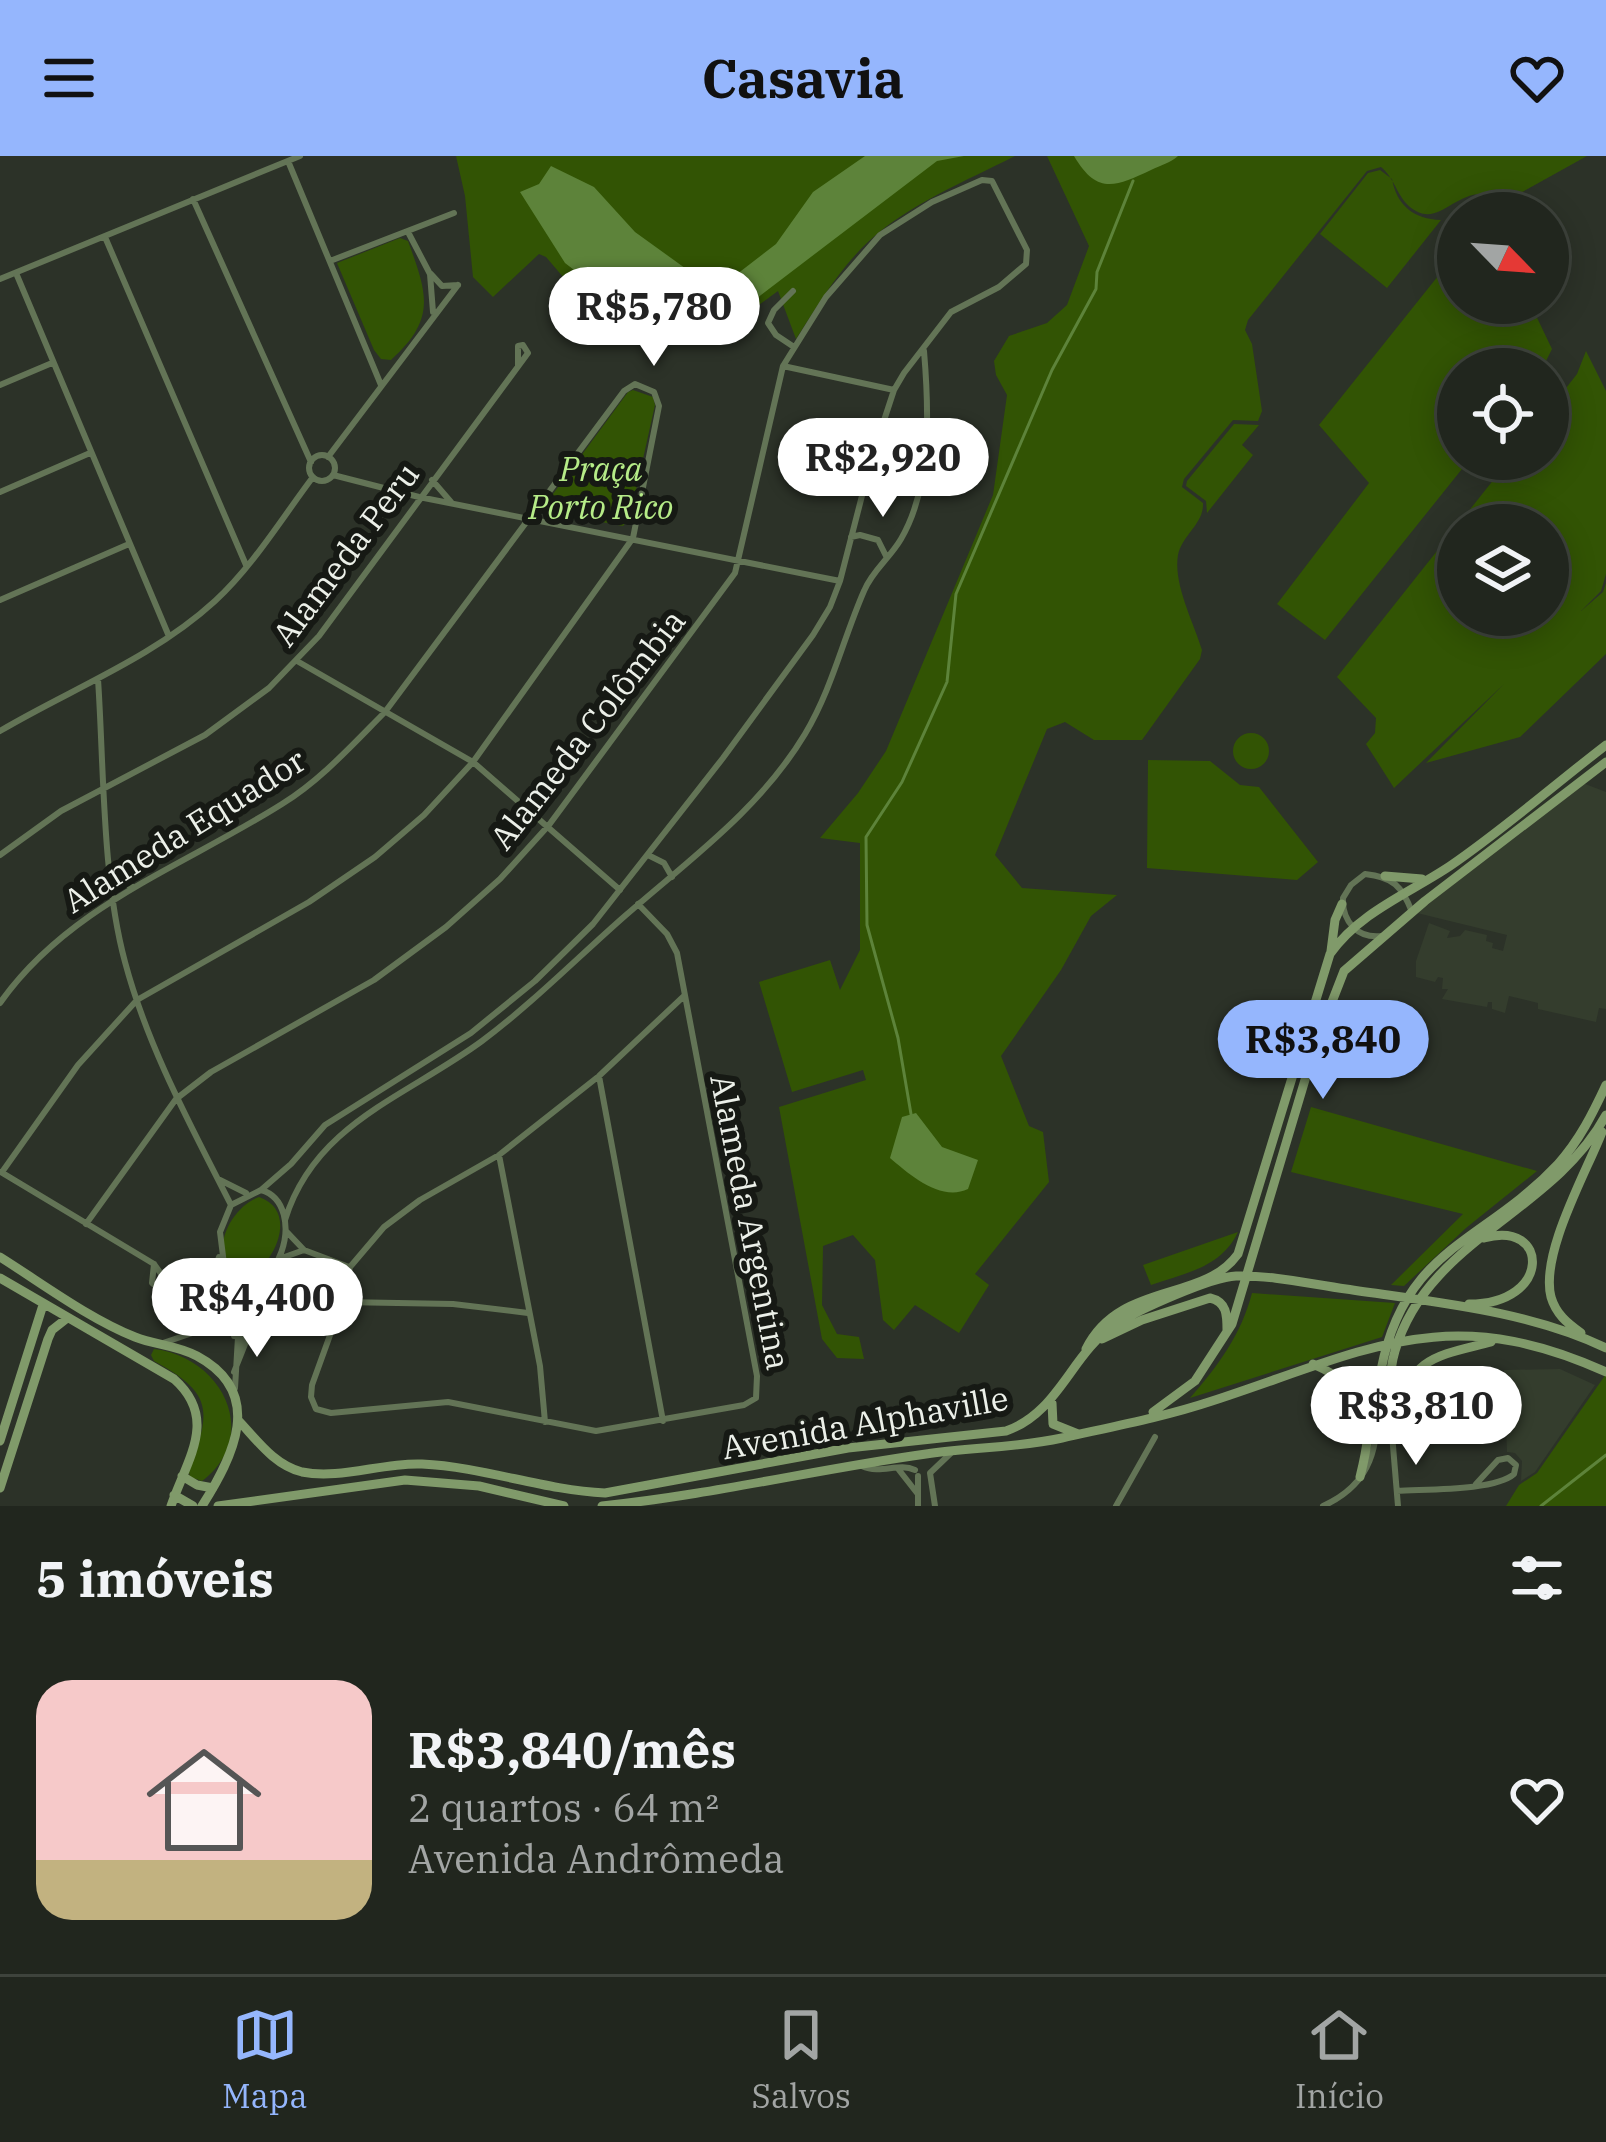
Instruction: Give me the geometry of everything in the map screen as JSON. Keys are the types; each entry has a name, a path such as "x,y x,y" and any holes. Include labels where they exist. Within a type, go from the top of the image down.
{"main road":[{"path":"1330,954 1354,928 1428,879 1606,745"},
{"path":"1143,1418 1195,1381 1227,1336 1340,976 1382,936 1606,761"},
{"path":"1385,876 1428,879"},
{"path":"1075,1371 1091,1338 1118,1311 1207,1277 1232,1262 1240,1249 1342,904"},
{"path":"1293,1076 1305,1083"},
{"path":"1404,1388 1381,1370 1388,1338 1408,1293 1447,1253 1554,1168 1573,1147 1606,1084"},
{"path":"1288,1096 1300,1102"},
{"path":"1590,1340 1560,1316 1552,1302 1549,1273 1606,1117"},
{"path":"1569,1168 1606,1117"},
{"path":"1392,1434 1394,1353 1422,1293 1479,1239 1569,1168 1593,1155"},
{"path":"1262,1183 1272,1195"},
{"path":"1448,1304 1504,1300 1530,1277 1532,1252 1525,1244 1504,1234 1479,1239"},
{"path":"0,1257 105,1321 202,1358 219,1373 235,1398 238,1420 230,1457 197,1506 172,1500 194,1442 198,1410 174,1379 0,1278"},
{"name":"Avenida Alphaville","path":"238,1420 268,1453 297,1471 326,1473 417,1463 488,1472 574,1492 605,1493 862,1446 1006,1431 1027,1423 1054,1398 1096,1342 1117,1323 1232,1276 1448,1304 1606,1348"},
{"path":"1096,1342 1142,1320 1210,1298 1227,1312 1227,1336"},
{"path":"13,1447 0,1441 43,1305"},
{"path":"0,1488 45,1346 52,1330 66,1318"},
{"name":"Avenida Alphaville","path":"602,1506 1078,1434 1208,1403 1371,1345 1411,1337 1502,1340 1564,1354 1606,1372"},
{"path":"143,1362 146,1340"},
{"path":"1392,1434 1404,1388 1421,1365 1437,1355 1502,1340"},
{"path":"32,1341 45,1346"},
{"path":"1313,1364 1350,1385 1363,1402 1370,1429 1360,1477"},
{"path":"1054,1398 1049,1408 1053,1424 1078,1434"},
{"path":"862,1446 862,1466"},
{"path":"182,1476 213,1488"},
{"path":"218,1506 405,1480 479,1486 564,1506"}],"street":[{"path":"0,279 300,156"},
{"path":"288,161 381,385"},
{"name":"Alameda Colômbia","path":"86,1224 176,1099 211,1072 374,980 446,927 500,879 549,825 741,561 783,366 826,297 880,235 932,202 982,180 992,181 1027,250 1026,264 999,287 951,312 924,351"},
{"path":"0,731 98,679 217,599 314,477 311,461 194,200"},
{"path":"330,261 454,213"},
{"path":"328,457 458,285 442,286 430,274 408,232"},
{"path":"105,237 246,566"},
{"path":"16,273 169,634"},
{"path":"430,274 434,313"},
{"path":"793,291 768,323 794,347"},
{"path":"235,1305 220,1232 231,1205 261,1190 326,1125 471,1033 535,981 593,924 649,855 812,635 840,581 894,390 924,351"},
{"path":"285,1220 294,1189 332,1139 547,990 638,904 732,825 804,736 843,653 864,589 907,525 922,470 927,419 924,351"},
{"path":"0,385 52,362"},
{"name":"Alameda Peru","path":"0,855 61,811 238,714 297,662 518,366"},
{"path":"783,366 894,390"},
{"name":"Alameda Equador","path":"0,1004 46,950 76,925 133,887 286,802 339,758 385,712 624,391 634,384 654,392 659,406 633,538"},
{"path":"0,492 90,453"},
{"path":"311,461 328,457 334,464 333,475"},
{"path":"314,477 325,480 333,475 418,497 840,581"},
{"path":"431,480 454,504"},
{"path":"851,537 878,540 887,558"},
{"path":"154,1264 1,1172 79,1065 136,1000 309,902 376,856 424,815 472,762 633,538"},
{"path":"0,600 128,544"},
{"path":"297,662 472,762 620,890"},
{"path":"98,679 112,878 136,1000 176,1099 231,1205"},
{"path":"649,855 664,863 672,878"},
{"path":"1382,936 1368,936 1354,928 1342,904 1351,884 1365,874 1385,876 1403,892 1413,913"},
{"path":"112,878 133,887"},
{"name":"Alameda Argentina","path":"350,1268 312,1384 310,1397 316,1409 331,1413 448,1402 596,1431 744,1406 754,1400 758,1391 677,953 667,934 638,904"},
{"path":"593,924 605,934"},
{"path":"286,1231 304,1250 350,1268 400,1214 499,1155 599,1076 684,996"},
{"path":"599,1076 663,1420"},
{"path":"499,1155 540,1366 545,1423"},
{"path":"217,1178 248,1194"},
{"path":"235,1305 278,1259 286,1231 276,1198 261,1190"},
{"path":"278,1259 304,1250"},
{"path":"223,1263 249,1284"},
{"path":"197,1331 223,1263"},
{"path":"235,1305 249,1284 263,1278"},
{"path":"234,1372 257,1314 263,1278"},
{"path":"342,1302 453,1304 528,1313"},
{"path":"163,1343 229,1319"},
{"path":"229,1319 236,1346 235,1398"},
{"path":"229,1319 236,1356"},
{"path":"1323,1506 1344,1496 1376,1449 1381,1370"},
{"path":"1392,1434 1398,1506"},
{"path":"1114,1505 1155,1437"},
{"path":"935,1506 930,1473 953,1451"},
{"path":"1397,1491 1476,1484 1511,1478 1516,1465 1508,1458 1498,1460 1476,1484"},
{"path":"862,1466 879,1472 896,1468 917,1473 917,1499"},
{"path":"896,1468 917,1499"},
{"path":"917,1499 932,1496"}],"shaded area":[{"path":"865,156 964,156 937,161 732,317 658,323 641,301 591,283 565,263 520,192 539,184 551,166 594,187 635,232 696,276 728,281 776,244 813,192"},
{"path":"1074,156 1178,156 1108,184 1091,177"},
{"path":"1580,782 1606,792 1606,1009 1599,1008 1596,1022 1538,1009 1538,1003 1509,996 1505,1013 1492,1009 1492,1002 1487,1007 1442,999 1448,989 1442,989 1443,978 1435,982 1416,977 1416,961 1429,923 1450,931 1447,938 1465,930 1487,935 1492,948 1503,951 1507,935 1417,913"},
{"path":"916,1113 942,1147 978,1160 968,1189 937,1189 890,1158 902,1117"},
{"path":"1560,1369 1595,1385 1535,1472 1521,1481 1522,1461 1507,1452 1504,1370"}],"green space":[{"path":"456,156 1015,156 939,194 869,241 848,263 796,339 778,291 730,326 670,331 647,324 644,311 626,301 604,306 570,285 539,254 493,297 473,277"},
{"path":"1047,156 1587,156 1522,192 1437,192 1437,212 1426,214 1405,202 1381,167 1367,171 1248,320 1245,330 1252,344 1262,411 1258,421 1233,420 1182,487 1203,503 1200,517 1180,548 1177,566 1202,650 1200,659 1142,740 1094,740 1065,722 1047,729 995,855 1022,888 1117,895 1091,916 1061,970 1001,1056 1029,1126 1043,1132 1049,1182 975,1274 989,1285 959,1333 915,1305 894,1330 883,1320 875,1260 853,1235 823,1246 822,1305 837,1334 859,1337 864,1359 837,1358 822,1339 779,1107 866,1080 863,1070 792,1092 759,982 830,960 840,990 860,950 860,843 820,838 886,751 993,495 1007,395 994,361 1009,336 1047,323 1067,305 1089,246"},
{"path":"1380,170 1392,179 1408,209 1437,219 1387,288 1320,234 1368,173"},
{"path":"400,238 408,241 415,259 423,291 422,318 391,360 381,359 337,263"},
{"path":"1437,277 1437,324 1540,324 1552,348 1437,348 1437,480 1453,480 1325,640 1277,604 1369,483 1319,425"},
{"path":"1586,351 1606,391 1606,574 1601,591 1581,611 1603,592 1606,583 1606,654 1520,737 1426,763 1504,684 1394,788 1366,744 1375,733 1376,718 1337,677 1437,551 1437,636 1569,636 1569,504 1474,504 1493,480 1569,480 1569,384"},
{"name":"Praça Porto Rico","path":"633,390 653,397 655,405 630,517 623,526 555,513 549,505 553,494"},
{"path":"1234,424 1259,425 1242,445 1253,455 1207,513 1206,501 1186,486 1187,481"},
{"path":"1251,733 1264,738 1269,751 1264,764 1251,769 1238,764 1233,751 1238,738"},
{"path":"1148,760 1210,761 1240,785 1259,787 1318,862 1297,880 1147,868"},
{"path":"1311,1107 1537,1171 1404,1286 1391,1285 1463,1214 1291,1172"},
{"path":"259,1197 278,1214 278,1238 265,1263 245,1280 225,1262 224,1237 237,1212"},
{"path":"1238,1232 1212,1261 1151,1285 1143,1265"},
{"path":"1252,1293 1395,1303 1382,1337 1190,1398 1227,1349"},
{"path":"154,1349 199,1367 226,1401 229,1442 220,1462 202,1481 189,1472 201,1435 203,1407 189,1384 154,1361"},
{"path":"1606,1374 1606,1506 1506,1506 1519,1485 1537,1473"}],"waterway":[{"path":"911,1114 898,1038 867,925 866,837 902,782 947,682 956,594 1052,370 1096,289 1097,272 1133,181"},
{"path":"1541,1506 1606,1455"}]}
